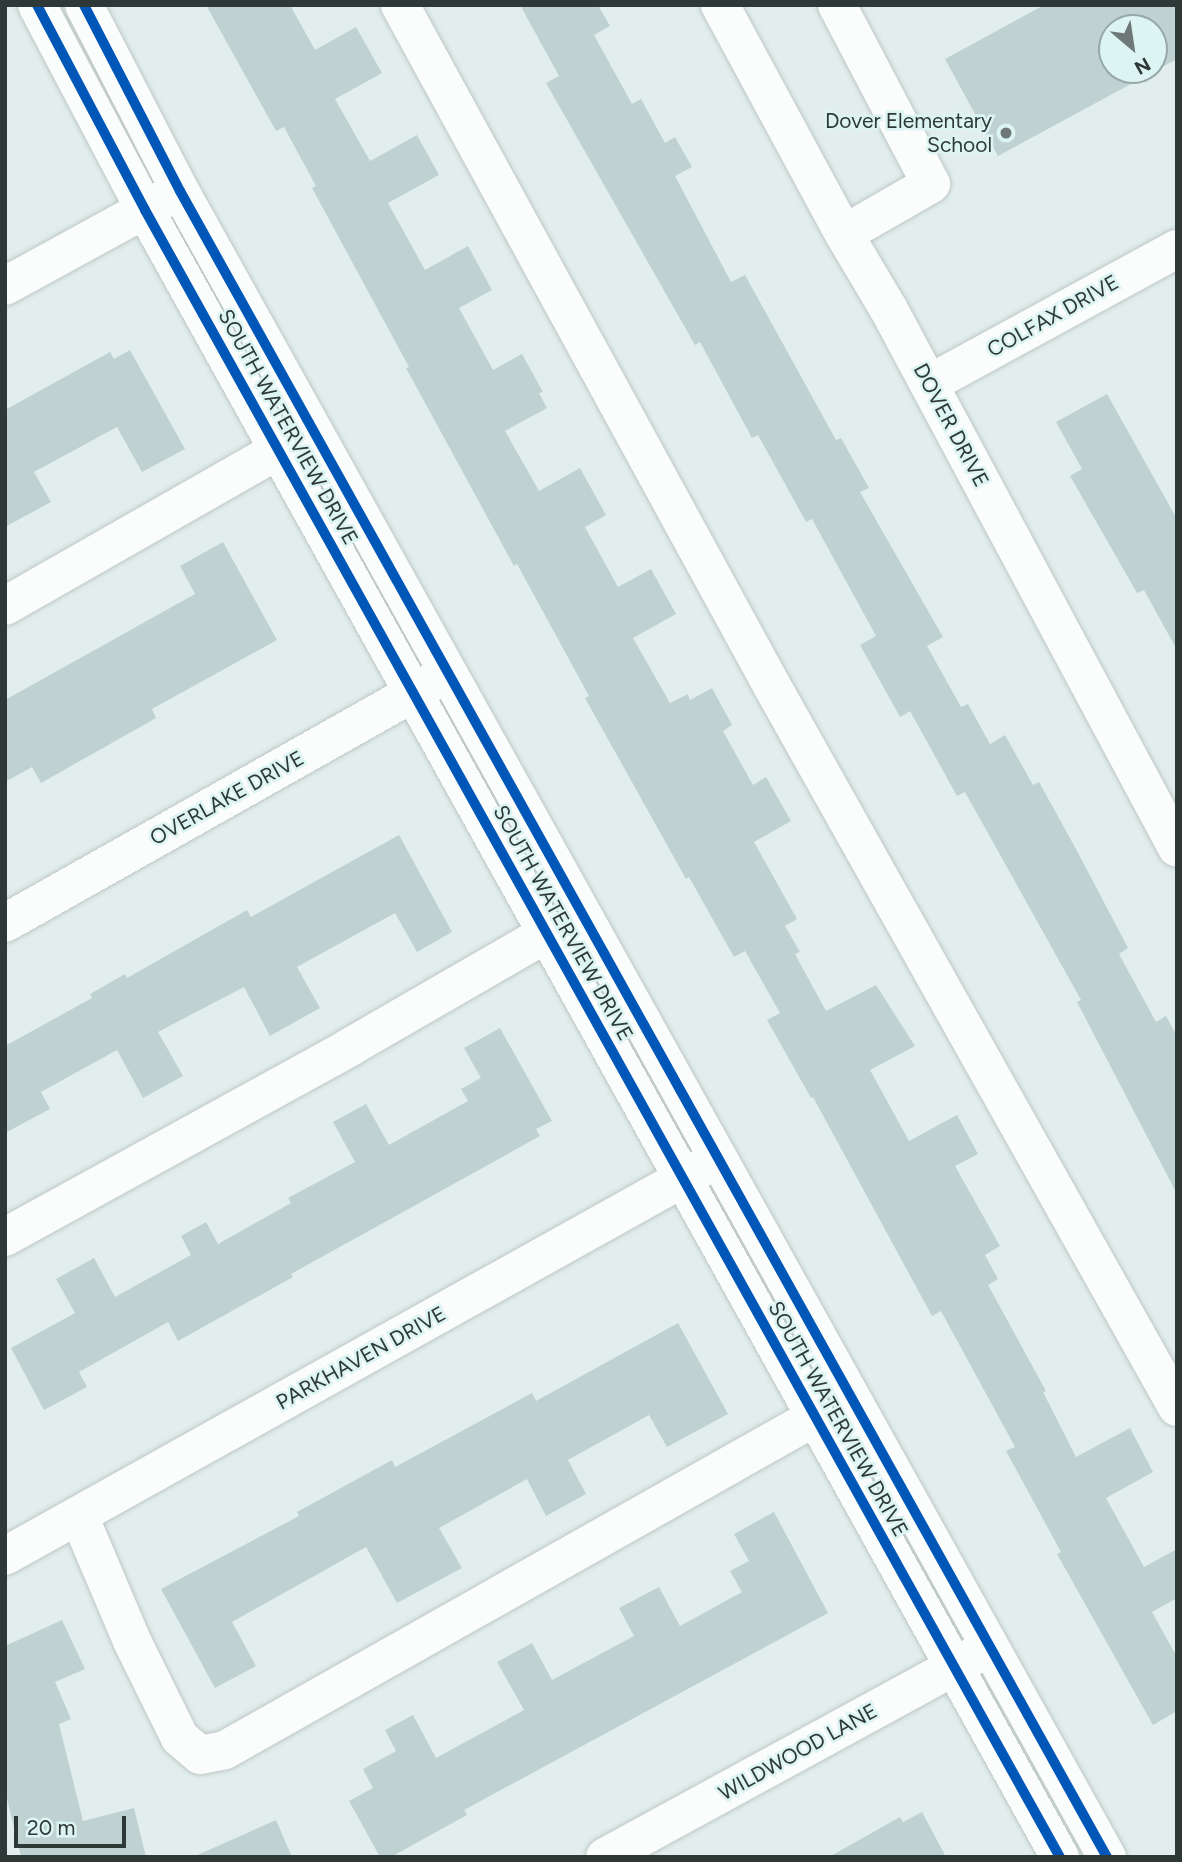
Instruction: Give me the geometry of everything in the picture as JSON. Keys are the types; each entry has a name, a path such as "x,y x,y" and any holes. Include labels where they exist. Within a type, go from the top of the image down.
{"street":[{"name":"SOUTH WATERVIEW DRIVE","path":"37,5 145,210 1060,1857"},
{"name":"SOUTH WATERVIEW DRIVE","path":"84,5 180,191 1107,1857"},
{"path":"400,5 772,686 1177,1406"},
{"name":"DOVER DRIVE","path":"720,5 929,384 1177,848"},
{"path":"837,5 931,184 844,234"},
{"path":"5,286 180,191"},
{"name":"COLFAX DRIVE","path":"929,384 1174,257"},
{"path":"5,606 279,450"},
{"name":"OVERLAKE DRIVE","path":"5,923 449,673"},
{"path":"5,1237 337,1054 546,934"},
{"name":"PARKHAVEN DRIVE","path":"5,1556 717,1159"},
{"path":"79,1516 132,1641 180,1738 200,1755 225,1750 815,1417"},
{"name":"WILDWOOD LANE","path":"606,1857 990,1646"}],"building":[{"path":"206,5 290,5 315,50 356,27 382,73 335,99 370,161 417,135 439,175 388,203 425,270 468,246 492,290 459,308 493,370 522,354 543,392 539,393 547,408 505,431 539,491 580,468 606,515 585,527 618,587 651,569 676,614 633,638 670,703 688,694 690,700 712,688 732,725 723,731 753,785 766,777 791,821 754,842 797,919 785,926 800,952 795,954 826,1011 876,985 915,1046 870,1070 909,1141 957,1115 978,1154 955,1166 1000,1246 985,1255 998,1279 988,1285 1046,1391 1043,1392 1076,1457 1130,1428 1153,1472 1106,1498 1144,1567 1177,1549 1177,1598 1152,1612 1177,1657 1177,1711 1153,1725 1057,1554 1061,1552 1006,1451 1015,1447 941,1311 932,1316 813,1097 811,1098 767,1020 780,1013 745,951 734,957 689,877 686,879 585,698 589,696 517,564 514,566 406,368 409,367 312,188 316,186 284,127 276,131"},
{"path":"520,5 598,5 610,26 594,35 632,104 641,99 665,143 675,137 692,167 675,176 731,282 745,275 836,440 841,438 869,488 860,492 943,637 927,646 961,707 968,704 990,744 1005,735 1033,785 1039,782 1128,948 1119,954 1156,1022 1166,1016 1177,1036 1177,1194 1077,1002 1081,1000 965,792 957,796 910,711 900,717 860,645 876,636 812,519 806,522 758,435 752,438 700,342 695,345 546,83 559,76"},
{"path":"1044,5 1177,5 1177,59 1168,64 1168,14 1098,14 1098,84 1131,84 998,156 945,59"},
{"path":"130,350 185,449 142,472 117,427 34,472 51,502 5,527 5,410 110,352 114,359"},
{"path":"1107,394 1177,519 1177,650 1144,590 1137,593 1070,476 1082,469 1056,422"},
{"path":"223,542 277,640 152,709 156,718 41,783 32,767 5,782 5,700 195,594 180,566"},
{"path":"399,835 452,932 417,952 395,913 297,967 320,1008 270,1036 244,987 158,1032 183,1076 143,1098 117,1050 41,1092 50,1109 5,1133 5,1046 92,998 90,994 125,974 127,978 247,910 251,917"},
{"path":"500,1028 552,1121 536,1129 540,1136 291,1274 293,1277 178,1341 168,1322 79,1372 87,1387 44,1410 11,1348 75,1313 56,1279 94,1258 115,1297 191,1255 181,1236 206,1222 218,1244 291,1203 288,1198 355,1162 333,1122 366,1104 389,1145 468,1101 461,1089 481,1078 464,1048"},
{"path":"678,1323 728,1414 667,1447 649,1415 568,1460 586,1494 546,1516 527,1479 439,1528 462,1568 397,1603 366,1547 232,1622 256,1666 215,1688 161,1589 299,1516 297,1512 392,1460 395,1467 532,1393 536,1401"},
{"path":"774,1512 828,1613 464,1810 467,1815 391,1857 380,1857 349,1801 373,1788 363,1769 396,1751 385,1730 413,1715 436,1758 524,1710 497,1662 532,1643 552,1680 634,1636 619,1608 659,1587 680,1626 742,1592 730,1571 749,1561 734,1534"},
{"path":"62,1620 85,1669 55,1682 71,1719 59,1724 83,1821 134,1808 146,1857 21,1857 5,1790 5,1646"},
{"path":"922,1812 946,1857 829,1857 900,1817 903,1822"},
{"path":"276,1820 292,1857 193,1857"}],"cycle path":[{"path":"37,5 145,210 1060,1857"},
{"path":"84,5 180,191 1107,1857"}],"place":[{"name":"Dover Elementary School","path":"1006,133"}]}
